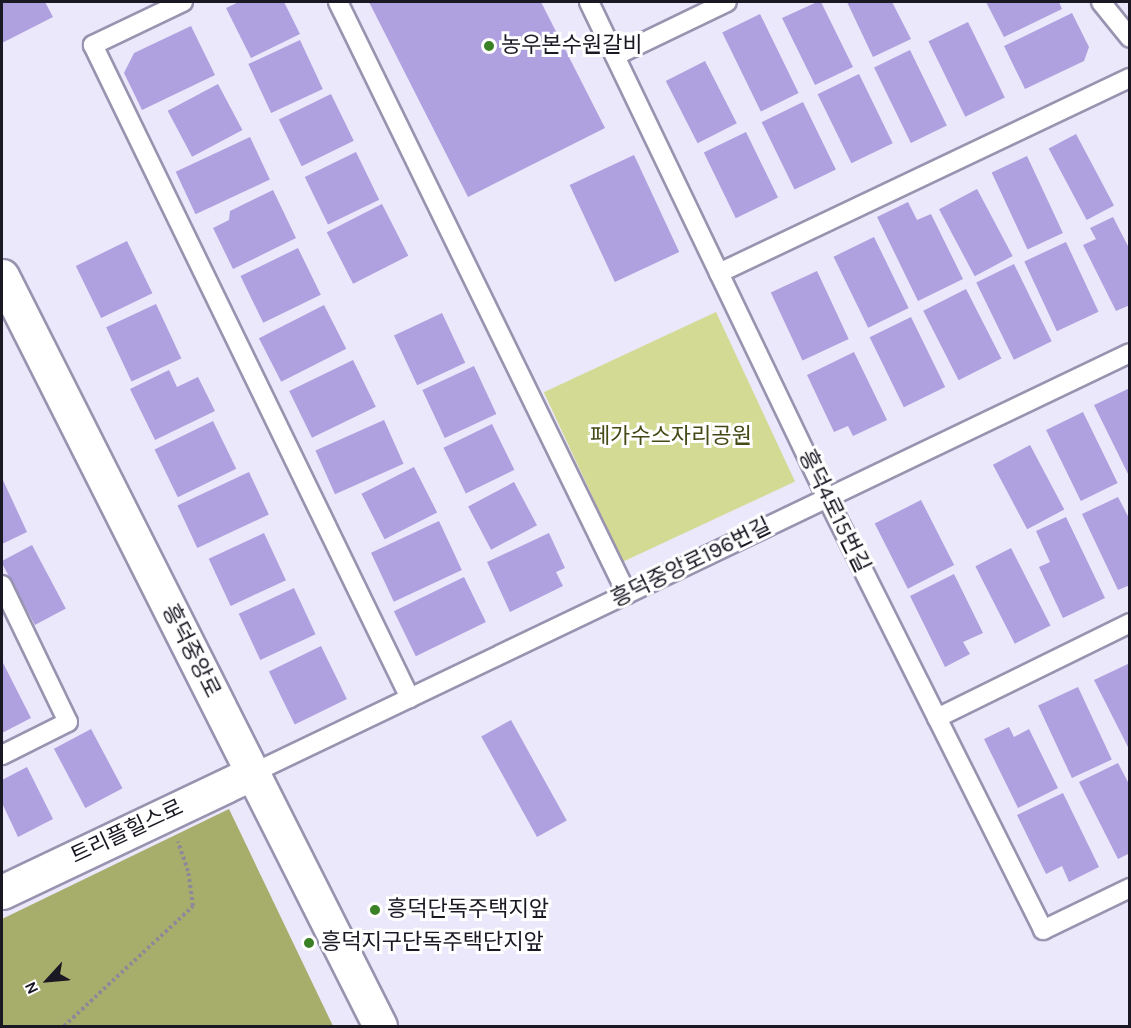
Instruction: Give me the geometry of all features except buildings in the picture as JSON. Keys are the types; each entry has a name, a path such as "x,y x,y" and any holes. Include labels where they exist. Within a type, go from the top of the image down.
{"street":[{"name":"흥덕중앙로","path":"2,276 380,1026"},
{"name":"트리플힐스로","path":"2,892 253,773"}],"lane":[{"path":"183,2 93,45 410,698"},
{"path":"338,2 627,594"},
{"name":"흥덕4로15번길","path":"589,2 827,498 1043,930 1130,888"},
{"path":"615,57 727,2"},
{"path":"1101,2 1130,38"},
{"path":"719,273 1130,78"},
{"name":"흥덕중앙로196번길","path":"253,773 1130,353"},
{"path":"2,585 68,722 2,755"},
{"path":"937,718 1130,623"}],"path":[{"path":"64,1026 193,906 188,871 168,813"}],"green space":[{"name":"페가수스자리공원","path":"716,312 795,481 623,562 544,392"},
{"path":"229,809 333,1026 2,1026 2,919"}],"place":[{"name":"농우본수원갈비","path":"489,46"},
{"name":"흥덕단독주택지앞","path":"375,910"},
{"name":"흥덕지구단독주택단지앞","path":"309,943"}]}
